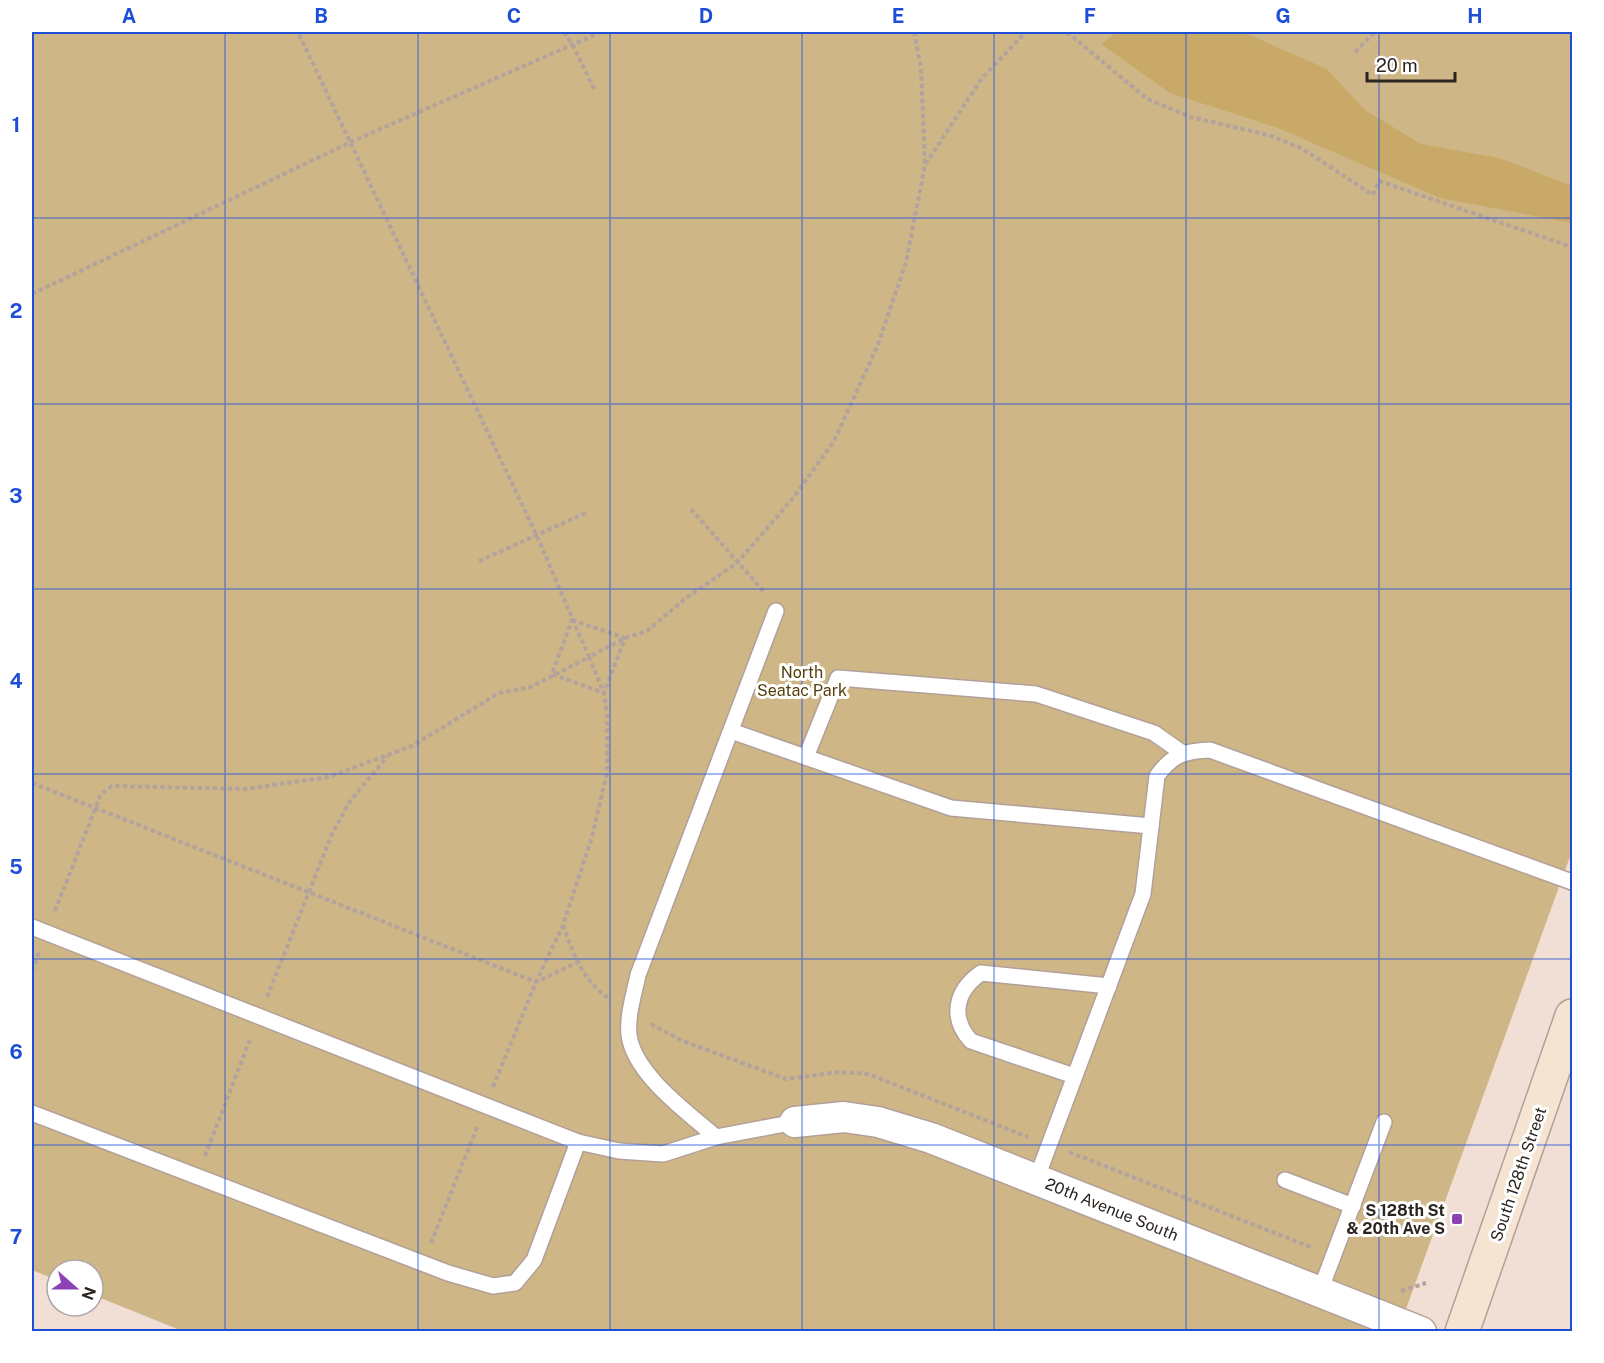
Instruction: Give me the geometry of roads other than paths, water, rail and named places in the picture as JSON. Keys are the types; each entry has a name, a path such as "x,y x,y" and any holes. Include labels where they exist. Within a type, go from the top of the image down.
{"street":[{"name":"South 128th Street","path":"1462,1332 1571,1022"},
{"name":"20th Avenue South","path":"795,1122 844,1117 878,1122 931,1138 1421,1332"}],"lane":[{"path":"716,1137 671,1098 644,1068 629,1037 630,1013 638,975 776,611"},
{"path":"806,757 838,678 1036,694 1154,733 1181,752"},
{"path":"731,731 951,808 1151,826"},
{"path":"1036,1180 1143,894 1158,776 1168,761 1181,752 1210,750 1572,882"},
{"path":"39,930 578,1142 619,1151 663,1154 716,1137 795,1122"},
{"path":"1074,1076 971,1041 959,1028 956,1013 959,1004 971,980 981,974 1109,986"},
{"path":"32,1113 448,1273 493,1286 514,1283 534,1260 578,1142"},
{"path":"1320,1291 1384,1122"},
{"path":"1285,1180 1353,1206"}],"place":[{"name":"S 128th St & 20th Ave S","path":"1457,1219"}],"park label":[{"name":"North Seatac Park","path":"802,681"}]}
